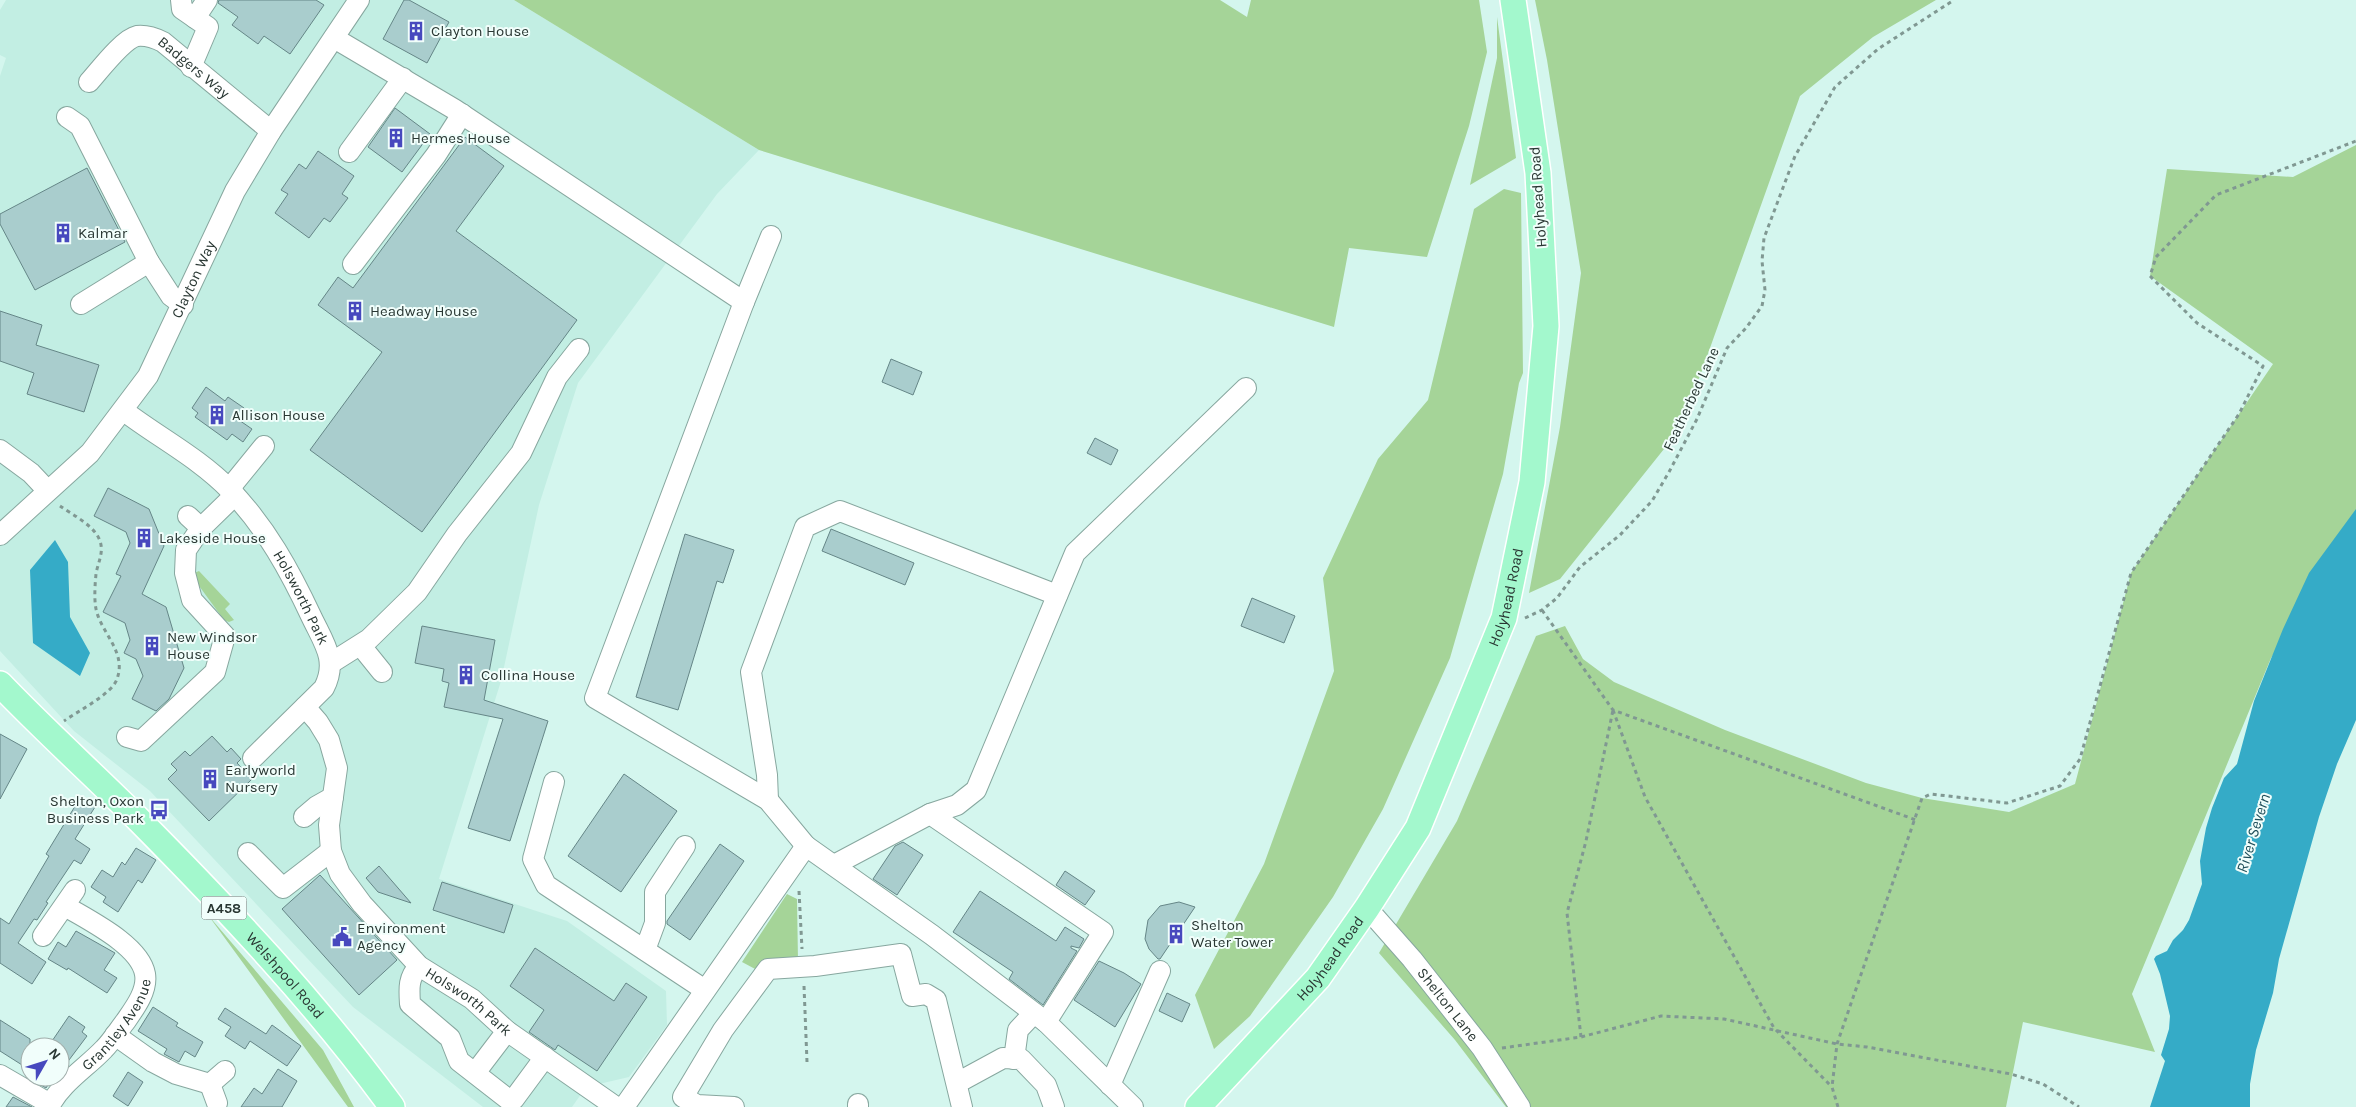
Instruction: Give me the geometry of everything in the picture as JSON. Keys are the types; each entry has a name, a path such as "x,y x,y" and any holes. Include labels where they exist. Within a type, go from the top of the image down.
{"main road":[{"name":"Holyhead Road","path":"1198,1107 1318,978 1368,908 1418,828 1504,618 1532,482 1546,326 1538,173 1513,0"},
{"name":"Welshpool Road","path":"0,684 51,724 139,821 276,963 366,1072 392,1107"},
{"name":"Welshpool Road","path":"0,711 51,724"}],"street":[{"path":"181,0 182,9 208,27 192,67"},
{"path":"195,18 207,0"},
{"name":"Clayton Way","path":"0,534 90,453 124,411 148,376 235,191 271,131 359,0"},
{"name":"Badgers Way","path":"89,82 135,36 144,36 163,42 271,131"},
{"path":"334,38 458,112 744,302"},
{"path":"349,152 403,78"},
{"path":"353,264 436,155 458,112"},
{"path":"67,117 80,126 149,262 171,296 183,305"},
{"path":"771,236 744,302 595,698 768,800 806,846 932,935 1040,1017 1133,1107"},
{"path":"82,304 149,262"},
{"name":"Holsworth Park","path":"331,662 361,646 403,608 417,592 457,534 521,453 557,377 579,349"},
{"path":"834,865 930,814 957,805 976,790 1075,553 1246,388"},
{"name":"Holsworth Park","path":"124,411 171,442 232,492 250,512 275,546 301,593 331,662 330,675 324,688 300,712 318,722 333,750 337,768 329,825 331,851 340,874 362,904 419,966 472,999 508,1031 616,1107"},
{"path":"127,738 141,740 215,672 225,636 192,600 185,573 186,550 195,522 232,492 264,446"},
{"path":"0,450 38,480 47,490"},
{"path":"768,800 767,775 751,672 805,527 840,512 1057,595"},
{"path":"361,646 382,672"},
{"path":"253,758 300,712"},
{"path":"554,782 533,859 546,885 705,990"},
{"path":"304,817 317,806 333,797"},
{"path":"930,814 1103,932 1040,1017 1018,1030 1014,1058"},
{"path":"645,950 656,923 655,892 685,846"},
{"path":"624,1107 806,846"},
{"path":"248,853 283,888 331,851"},
{"name":"Grantley Avenue","path":"43,936 70,898 110,934 130,949 145,974 143,989 138,1002 115,1035 50,1106"},
{"name":"Shelton Lane","path":"1368,908 1412,959 1482,1048 1520,1107"},
{"path":"734,1107 679,1102 723,1030 768,968 852,962 901,954 912,996 926,994 936,1000 962,1107"},
{"path":"419,966 411,976 408,987 410,1004 450,1038 459,1061 509,1100 514,1099 545,1057"},
{"path":"1110,1084 1160,971"},
{"path":"475,1073 508,1031"},
{"path":"115,1035 153,1062 214,1094 225,1071"},
{"path":"957,1083 1002,1058 1021,1059 1046,1085 1054,1107"},
{"path":"0,1075 50,1106"}],"path":[{"name":"Featherbed Lane","path":"1518,618 1529,618 1557,598 1580,567 1620,535 1652,500 1669,472 1697,419 1727,348 1746,328 1762,306 1765,290 1762,261 1764,238 1795,156 1835,86 1878,49 1954,0"},
{"path":"1838,1107 1832,1087 1837,1044 1916,820 1922,798 1931,794 2007,803 2060,786 2080,759 2131,572 2239,414 2263,366 2197,323 2150,276 2156,257 2216,195 2356,141"},
{"path":"51,724 110,692 117,680 120,666 114,645 96,610 96,573 102,557 100,540 88,525 60,506"},
{"path":"1542,610 1613,710 1645,796 1774,1028 1832,1087"},
{"path":"1613,710 1916,820"},
{"path":"1581,1037 1567,913 1586,841 1613,710"},
{"path":"1482,1048 1502,1048 1581,1037 1660,1016 1724,1019 1774,1028 1837,1044 1867,1047 2011,1074 2044,1084 2079,1107"}],"shaded area":[{"path":"6,0 514,0 759,150 717,194 578,383 539,505 501,681 439,879 567,921 666,991 667,1025 629,1077 586,1087 572,1107 483,1107 353,1007 150,791 74,731 0,651 0,76 6,58 0,55 0,10"}],"green space":[{"path":"514,0 1220,0 1247,17 1251,0 1479,0 1487,52 1469,126 1427,257 1349,248 1334,327 759,150"},
{"path":"1535,0 1936,0 1873,37 1800,96 1700,376 1668,444 1560,579 1529,593 1560,427 1581,273 1547,60"},
{"path":"1497,17 1516,158 1470,185 1497,58"},
{"path":"2356,145 2356,531 2271,658 2132,994 2155,1052 2023,1022 2006,1107 1506,1107 1455,1040 1379,953 1457,821 1536,636 1565,626 1583,659 1614,682 1725,730 1866,783 1922,798 2009,812 2075,784 2131,573 2273,364 2150,276 2167,169 2293,177"},
{"path":"1504,189 1521,193 1523,373 1519,383 1503,474 1450,658 1383,809 1333,897 1250,1016 1214,1049 1195,995 1264,864 1334,671 1323,578 1378,459 1428,400 1474,209"},
{"path":"199,571 230,604 225,609 234,620 229,622 224,620 194,579 194,573"},
{"path":"787,894 797,899 798,961 757,970 742,962"},
{"path":"208,915 323,1050 354,1107 348,1107"}],"water":[{"name":"River Severn","path":"2356,509 2356,720 2337,764 2319,817 2279,959 2273,993 2256,1050 2250,1084 2250,1107 2150,1107 2165,1061 2161,1055 2169,1029 2170,1016 2160,974 2154,959 2156,956 2167,951 2189,920 2202,884 2200,861 2212,808 2224,778 2237,764 2254,701 2283,629 2309,573"},
{"path":"55,540 68,562 70,617 90,653 80,676 33,643 30,570"}],"building":[{"path":"219,0 316,0 324,5 290,54 264,36 258,44 232,25 238,17 218,3"},
{"name":"Clayton House","path":"404,0 409,0 449,22 427,63 383,39"},
{"name":"Hermes House","path":"395,108 430,134 402,172 368,147"},
{"path":"465,137 504,166 456,231 577,320 422,532 310,450 382,352 318,305 338,277 353,288"},
{"path":"318,151 354,176 342,194 348,198 330,222 324,218 309,238 275,213 288,194 281,190 299,164 306,169"},
{"name":"Kalmar","path":"87,168 125,242 35,290 0,224 0,214"},
{"path":"0,311 42,325 36,345 99,365 84,412 27,394 34,373 0,361"},
{"path":"891,359 922,372 913,395 882,382"},
{"name":"Allison House","path":"206,387 225,401 228,397 244,408 236,418 252,429 243,442 232,434 227,440 195,417 198,413 192,408"},
{"path":"1095,438 1118,450 1111,465 1087,453"},
{"path":"108,488 149,509 164,546 142,594 166,607 184,668 169,699 156,711 132,699 143,676 136,659 124,653 130,640 125,623 103,612 121,576 116,574 130,543 126,532 94,516"},
{"path":"831,529 914,563 905,585 822,551"},
{"path":"685,534 734,550 723,583 717,581 678,710 636,697"},
{"path":"1252,598 1295,616 1284,643 1241,626"},
{"path":"422,626 495,640 484,700 548,721 510,841 468,828 503,719 444,707 449,683 442,681 444,669 415,663"},
{"path":"0,734 27,749 0,799"},
{"name":"Earlyworld Nursery","path":"212,736 227,752 231,748 241,759 237,763 252,779 209,821 168,779 177,770 171,764 185,751 190,756"},
{"path":"624,774 677,811 621,892 568,856"},
{"path":"80,798 95,807 75,839 90,849 81,864 74,860 46,902 48,903 37,920 34,919 18,943 46,962 32,984 0,963 0,918 9,924 49,856 46,854"},
{"path":"903,842 923,855 897,895 873,879 895,846"},
{"path":"720,844 744,861 690,940 667,924 667,921"},
{"path":"136,848 156,860 142,883 138,880 118,912 103,902 106,897 91,887 102,870 113,877 122,862 125,865"},
{"path":"379,866 411,903 378,892 366,878"},
{"path":"1065,871 1095,891 1085,905 1056,885"},
{"name":"Environment Agency","path":"320,875 397,960 359,995 282,909"},
{"path":"442,882 513,905 504,933 433,910"},
{"path":"980,891 1056,941 1065,927 1084,939 1079,948 1071,946 1071,948 1077,951 1043,1005 1009,979 1013,972 953,932"},
{"path":"1179,902 1195,907 1160,959 1158,959 1149,949 1145,939 1148,920 1160,906"},
{"path":"76,931 115,953 104,970 117,978 107,993 68,968 67,970 48,959 58,942 66,947"},
{"path":"535,948 614,1001 626,983 647,997 597,1071 558,1045 555,1050 529,1032 544,1010 510,986"},
{"path":"1099,961 1141,984 1115,1027 1074,1000"},
{"path":"1167,993 1190,1004 1182,1022 1159,1011"},
{"path":"153,1007 178,1023 176,1026 203,1042 195,1057 185,1051 179,1062 164,1054 167,1049 138,1031"},
{"path":"225,1008 266,1034 272,1025 301,1046 287,1066 250,1041 245,1049 225,1036 231,1027 218,1019"},
{"path":"69,1016 85,1027 82,1032 87,1036 70,1059 70,1037 55,1037"},
{"path":"0,1020 27,1037 20,1037 20,1064 0,1051"},
{"path":"278,1069 297,1081 282,1107 241,1107 254,1088 262,1094"},
{"path":"128,1072 143,1082 128,1106 113,1096"},
{"path":"13,1097 32,1107 6,1107"}],"place":[{"name":"Clayton House","path":"416,31"},
{"name":"Hermes House","path":"396,138"},
{"name":"Kalmar","path":"63,233"},
{"name":"Headway House","path":"355,311"},
{"name":"Allison House","path":"217,415"},
{"name":"Lakeside House","path":"144,538"},
{"name":"New Windsor House","path":"152,646"},
{"name":"Collina House","path":"466,675"},
{"name":"Earlyworld Nursery","path":"210,779"},
{"name":"Shelton, Oxon Business Park","path":"159,810"},
{"name":"Shelton Water Tower","path":"1176,934"},
{"name":"Environment Agency","path":"342,937"}]}
